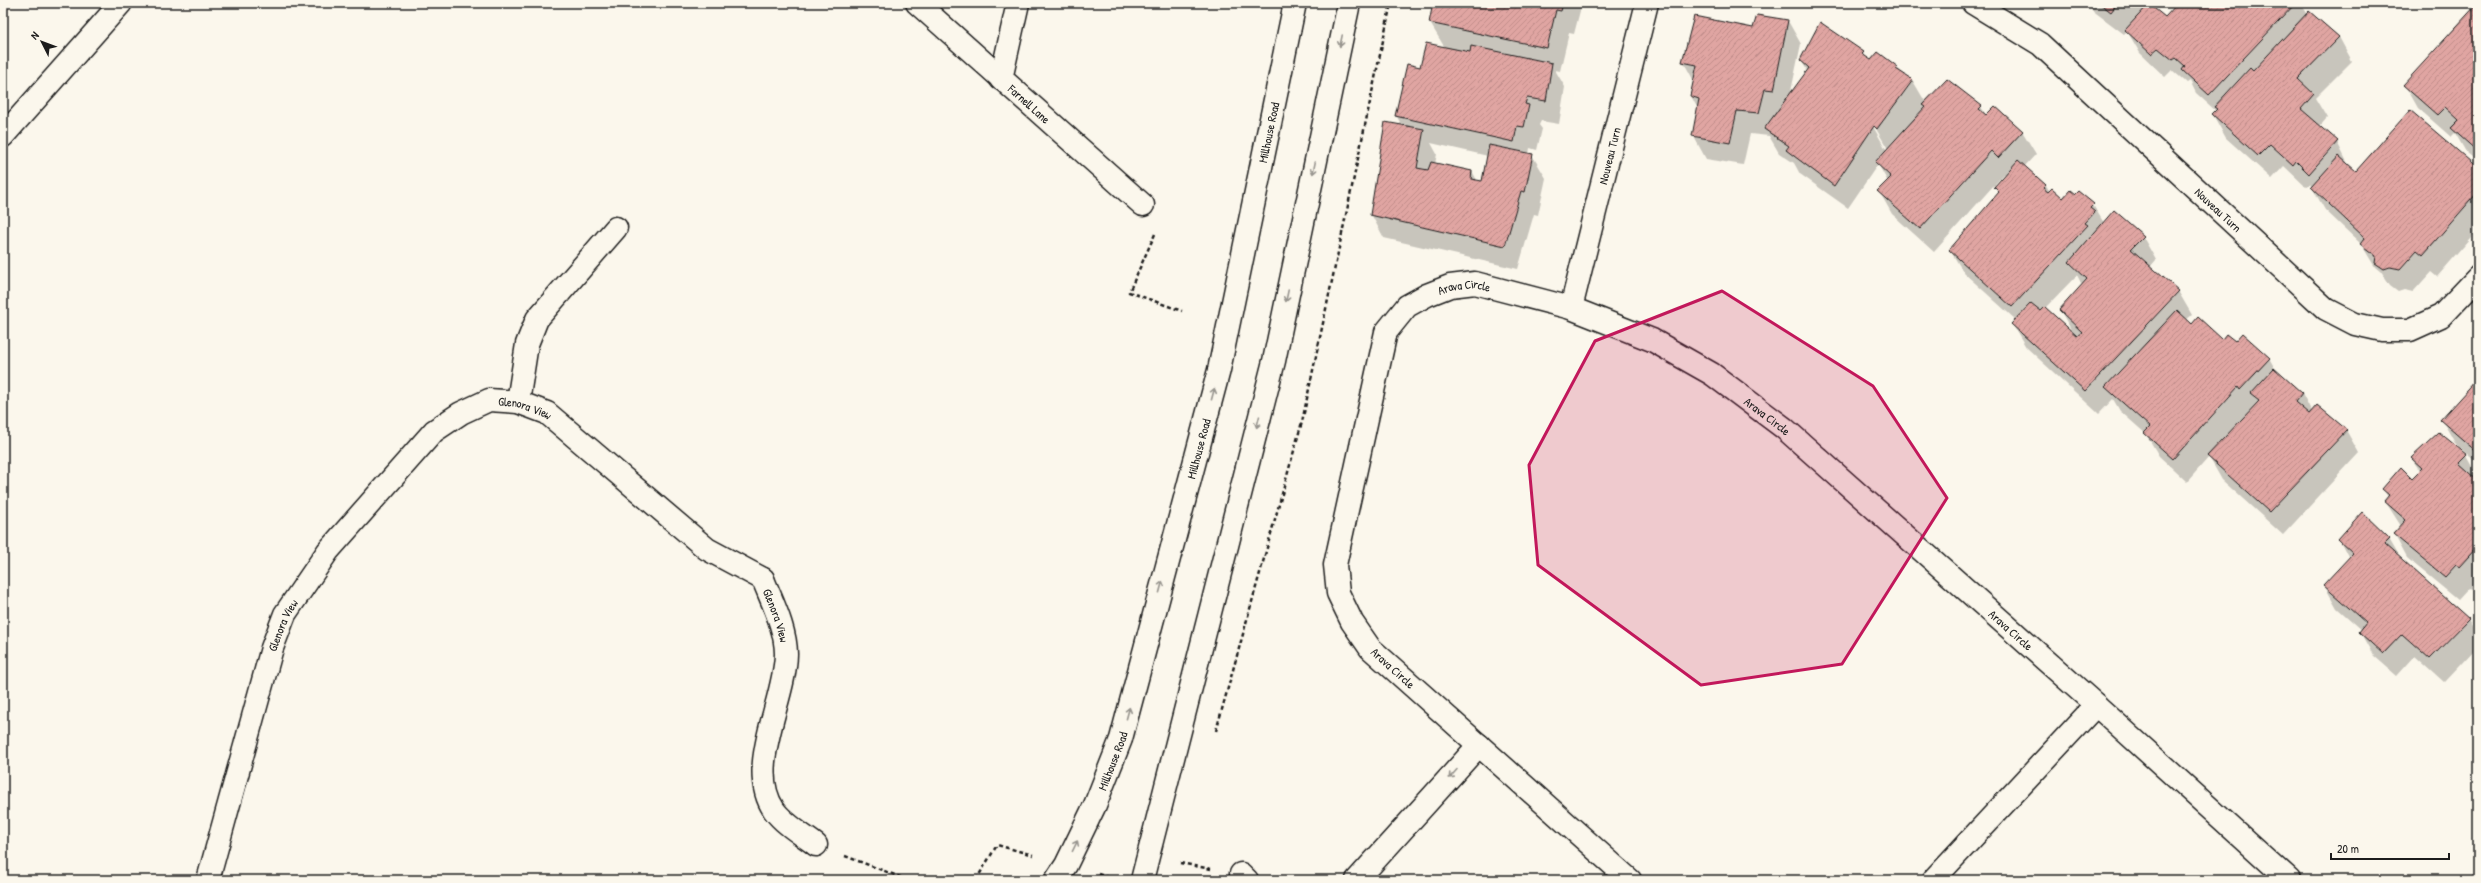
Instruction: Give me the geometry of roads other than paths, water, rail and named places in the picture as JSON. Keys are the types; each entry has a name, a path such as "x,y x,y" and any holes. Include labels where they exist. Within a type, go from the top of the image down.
{"street":[{"path":"3,136 121,3"},
{"name":"Farnell Lane","path":"917,3 1143,205"},
{"path":"1001,79 1018,3"},
{"name":"Millhouse Road","path":"1056,880 1066,865 1096,805 1121,739 1219,370 1295,3"},
{"path":"1142,880 1274,361 1349,3"},
{"name":"Nouveau Turn","path":"1571,308 1647,3"},
{"name":"Nouveau Turn","path":"1973,3 2040,44 2326,309 2355,324 2382,330 2410,330 2441,316 2478,278"},
{"path":"518,402 527,344 537,319 616,228"},
{"name":"Arava Circle","path":"1630,880 1370,648 1352,622 1338,593 1335,565 1386,332 1406,306 1427,295 1450,286 1475,284 1571,308 1652,340 1712,374 1784,428 2289,880"},
{"name":"Glenora View","path":"208,880 272,648 286,614 305,582 328,551 434,430 461,413 489,400 518,402 547,413 707,549 764,579 784,637 786,653 784,676 763,764 765,789 774,810 816,845"},
{"path":"1933,880 2096,706"},
{"path":"1357,880 1479,745"}]}
